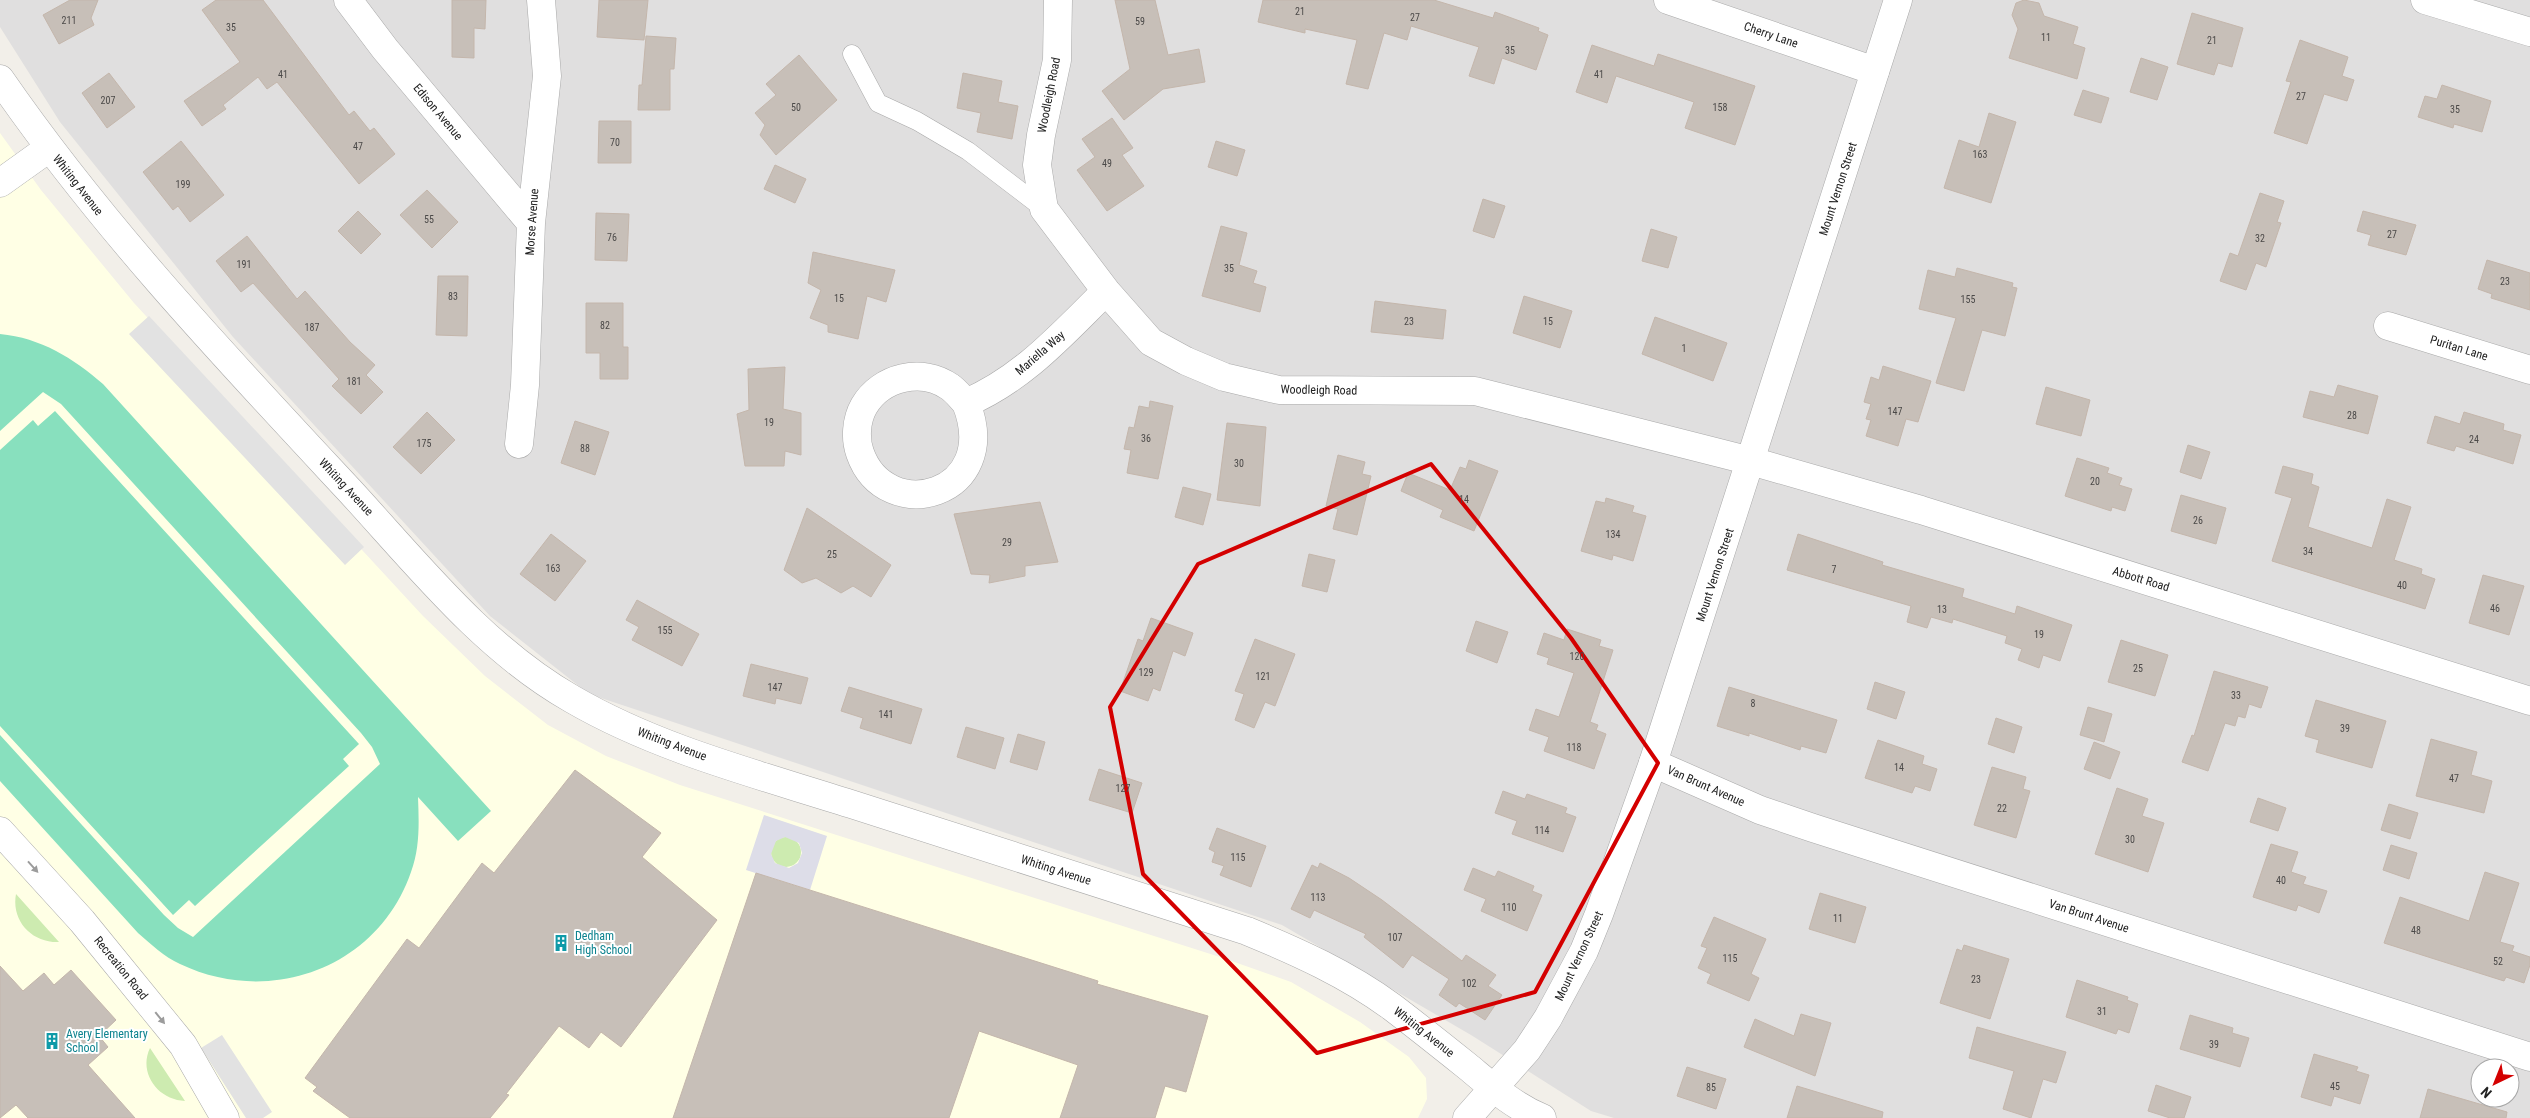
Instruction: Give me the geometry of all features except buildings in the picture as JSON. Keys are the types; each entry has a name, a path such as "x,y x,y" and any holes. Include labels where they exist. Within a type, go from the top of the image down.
{"street":[{"name":"Edison Avenue","path":"348,0 385,49 531,223"},
{"name":"Morse Avenue","path":"520,444 525,385 531,223 547,76 541,0"},
{"name":"Woodleigh Road","path":"1058,0 1058,60 1040,135 1037,164 1044,209 1106,291 1151,342 1186,361 1224,377 1279,390 1475,392 1751,461"},
{"name":"Cherry Lane","path":"1668,0 1875,71"},
{"name":"Mount Vernon Street","path":"1468,1118 1527,1050 1548,1018 1584,951 1653,763 1898,0"},
{"path":"2426,0 2530,32"},
{"name":"Whiting Avenue","path":"0,79 49,148 97,209 218,349 476,625 536,676 572,699 616,722 721,763 1247,931 1294,951 1343,974 1390,1006 1493,1088 1530,1113 1542,1118"},
{"path":"0,183 49,148"},
{"name":"Mariella Way","path":"966,403 994,391 1034,361 1106,291"},
{"name":"Puritan Lane","path":"2388,326 2530,370"},
{"path":"912,376 932,378 950,386 966,403 972,418 975,438 971,456 962,473 947,486 930,493 910,494 891,489 875,478 864,463 857,445 857,425 864,406 876,391 893,380 912,376"},
{"name":"Abbott Road","path":"1751,461 1940,516 2530,701"},
{"name":"Van Brunt Avenue","path":"1653,763 1760,810 1813,828 2530,1057"},
{"name":"Recreation Road","path":"0,831 82,921 182,1045 225,1118"}],"lane":[{"path":"852,54 878,103 917,121 968,151 1044,209"}],"highlighted area":[{"path":"1431,464 1571,638 1658,763 1535,992 1317,1053 1143,874 1110,707 1198,564"}],"shaded area":[{"path":"0,0 2530,0 2530,1118 1614,1118 1591,1111 1471,1035 1282,925 589,694 490,616 233,337 60,122 0,27"},
{"path":"0,133 41,190 134,303 423,616 485,676 548,725 606,756 680,785 1223,958 1291,982 1360,1022 1409,1057 1426,1078 1427,1099 1418,1118 0,1118"},
{"path":"149,316 364,547 345,565 129,334"},
{"path":"764,815 827,836 810,890 746,870","holes":["785,837 799,843 802,853 798,863 789,868 775,863 771,854 776,841"]},
{"path":"222,1035 272,1112 263,1118 246,1118 201,1048"}],"green space":[{"path":"0,334 29,340 56,351 80,366 103,384 491,811 458,841 418,797 419,826 411,872 395,905 374,933 347,955 317,970 284,979 249,981 214,976 174,961 138,933 0,781 0,735 164,915 178,928 193,937 380,764 372,747 361,733 61,404 43,392 0,431"},
{"path":"55,411 359,744 343,759 349,766 195,906 189,900 173,915 0,726 0,450 33,420 38,426"},
{"path":"786,837 797,841 801,852 797,863 786,867 775,863 771,852 775,841"},
{"path":"16,894 59,942 40,939 26,928 20,921 17,913 15,904"},
{"path":"150,1048 185,1101 166,1096 153,1084 147,1067 147,1057"}],"place":[{"name":"Dedham High School","path":"561,943"},
{"name":"Avery Elementary School","path":"52,1041"}]}
